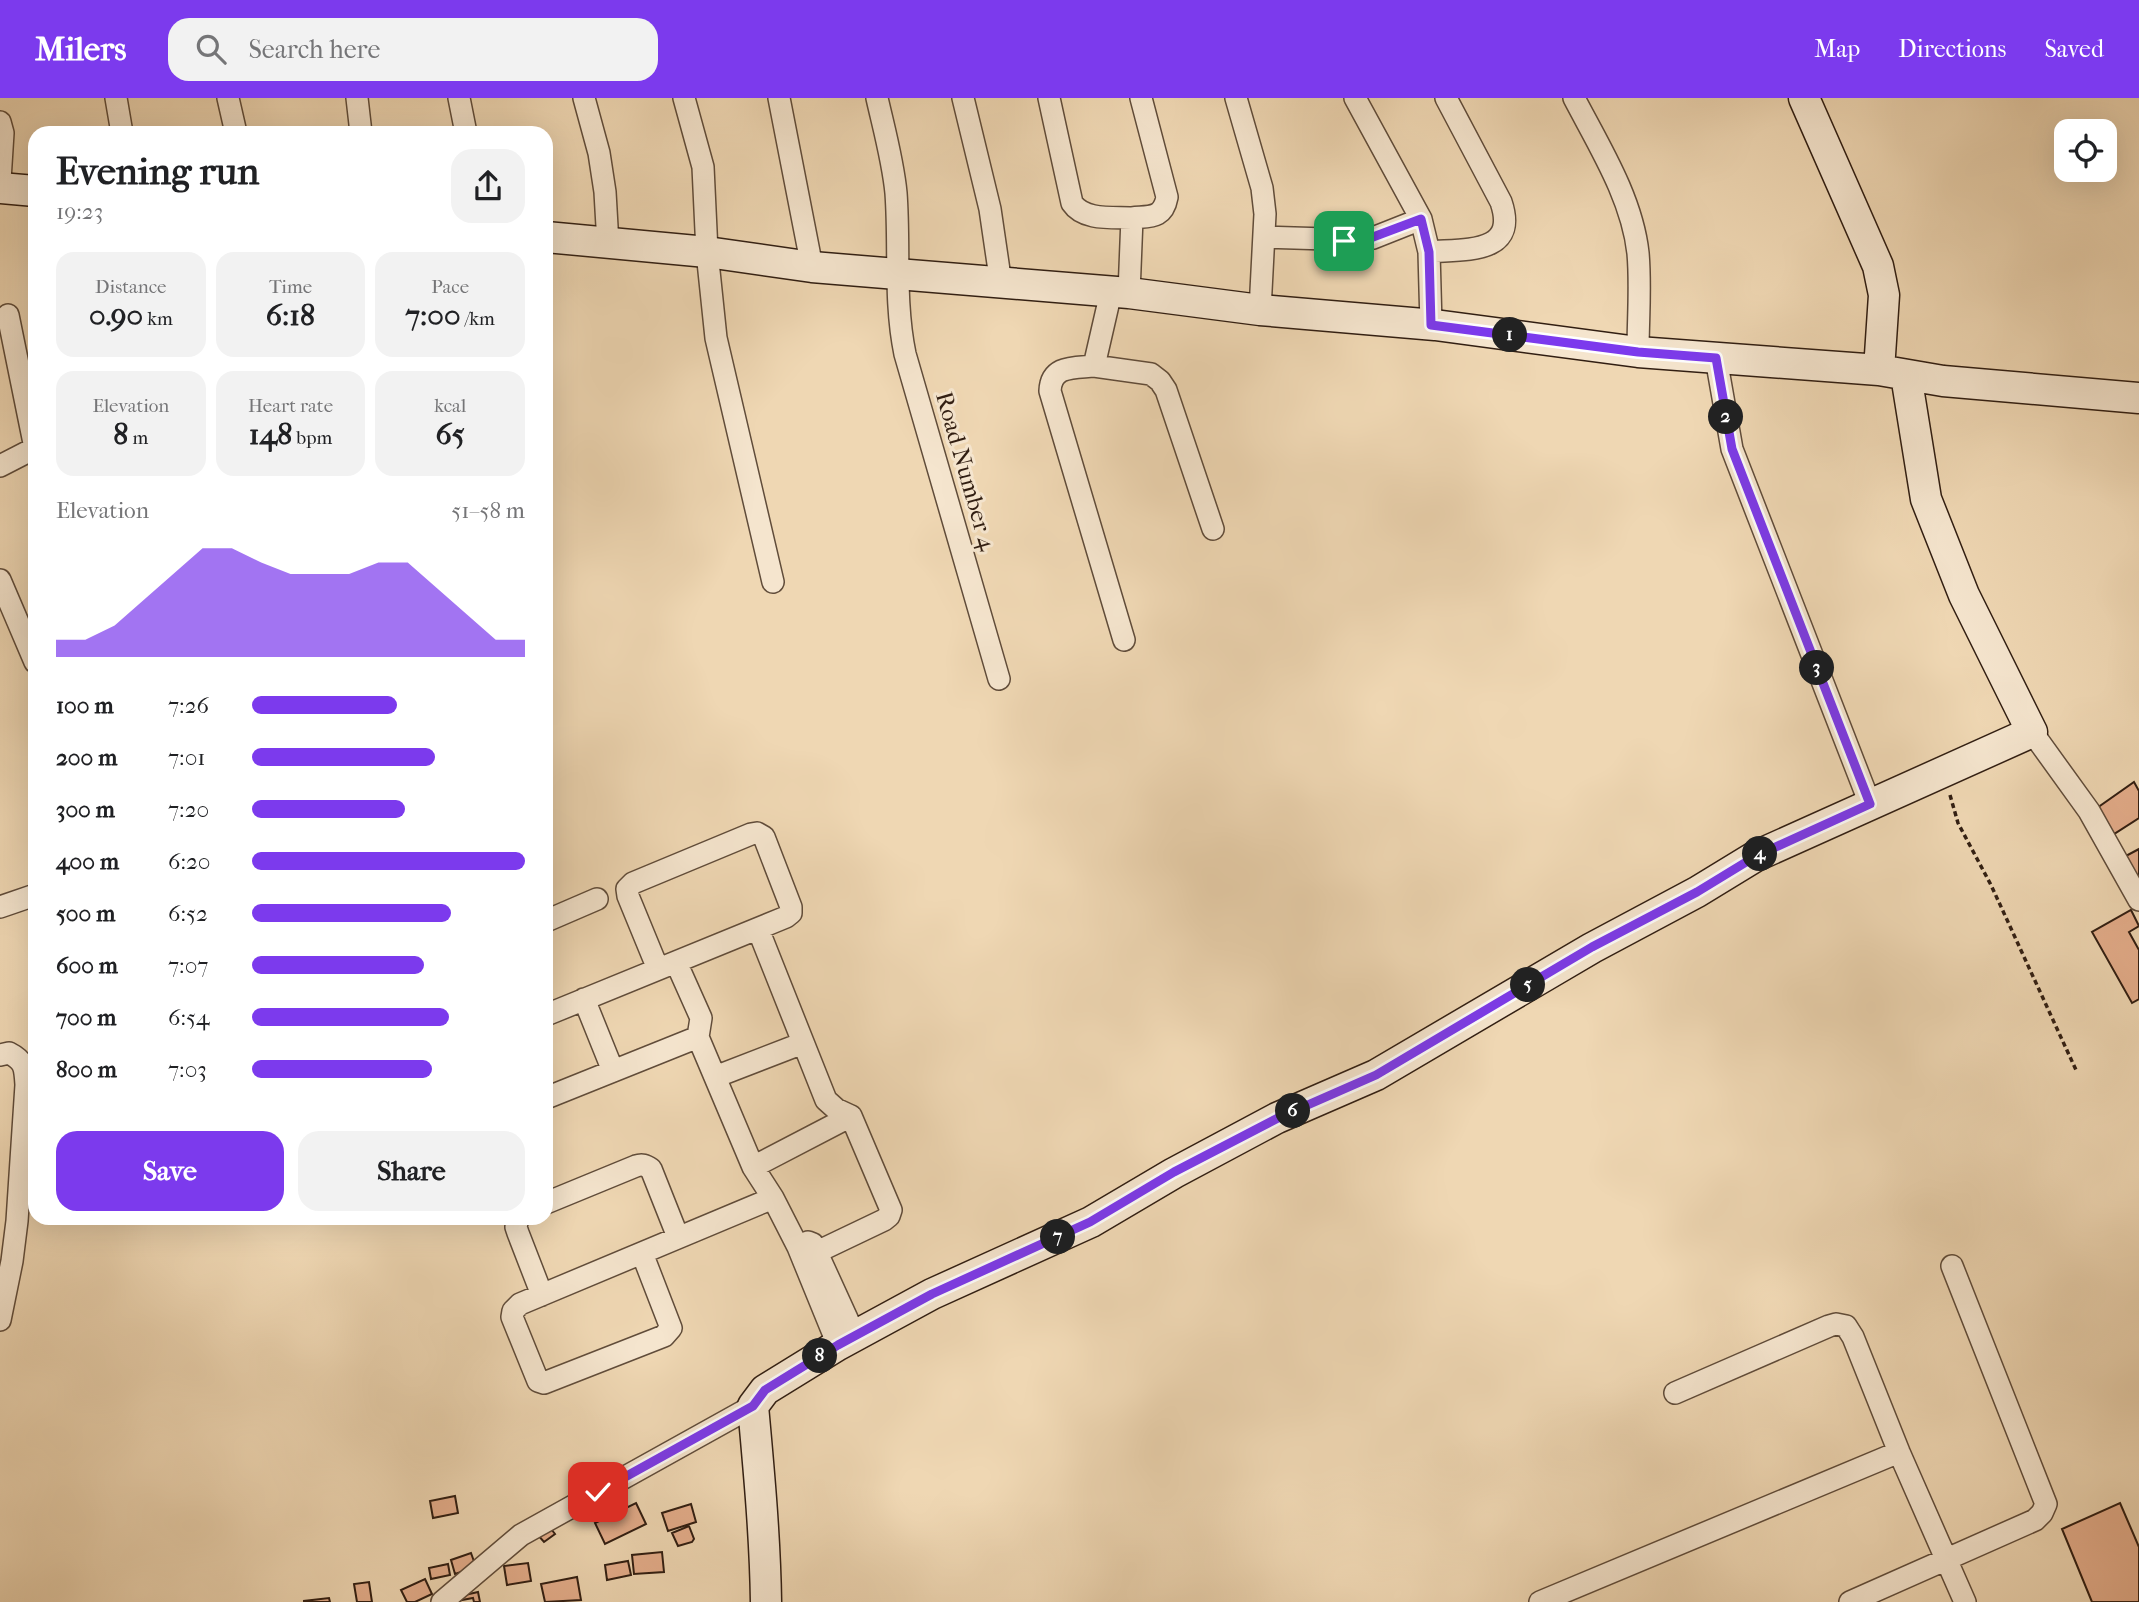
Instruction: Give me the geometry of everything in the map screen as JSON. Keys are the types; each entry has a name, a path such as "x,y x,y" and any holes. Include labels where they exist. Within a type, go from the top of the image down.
{"street":[{"path":"116,98 121,126"},
{"path":"228,98 234,126"},
{"path":"357,98 360,126"},
{"path":"459,98 465,126"},
{"path":"584,98 599,153 605,192 608,244"},
{"path":"684,98 703,167 707,252 716,338 773,582"},
{"path":"779,98 813,267"},
{"name":"Road Number 4","path":"877,98 892,162 896,194 900,330 905,354 999,680"},
{"path":"963,98 990,209 1000,284"},
{"path":"1049,98 1072,204 1077,210 1088,215 1132,218 1161,213 1167,197 1141,98"},
{"path":"1236,98 1262,188 1265,237 1260,310"},
{"path":"1355,98 1421,219 1429,252 1431,325"},
{"path":"1429,252 1479,248 1494,242 1505,230 1505,215 1501,202 1446,98"},
{"path":"1574,98 1609,166 1629,213 1638,253 1638,352"},
{"path":"1804,98 1878,267 1884,295 1892,372 1926,499 1964,595 2032,732 2089,811 2139,900"},
{"path":"0,122 3,133 0,180"},
{"path":"0,188 28,190"},
{"path":"1094,366 1120,292 1132,218"},
{"path":"1265,237 1359,240 1421,219"},
{"path":"553,238 707,252 813,267 1120,292 1260,310 1431,325 1638,352 1892,372 1943,381 2139,398"},
{"path":"8,315 28,414"},
{"path":"1716,358 1732,449 1870,804"},
{"path":"1124,640 1050,391 1050,380 1055,373 1094,366 1151,374 1160,381 1166,390 1213,529"},
{"path":"0,466 28,452"},
{"path":"0,580 28,646"},
{"path":"442,1602 521,1535 753,1406 765,1390 846,1340 932,1294 1090,1222 1174,1172 1278,1118 1376,1075 1592,947 1697,892 1756,856 2032,732"},
{"path":"553,1012 667,965 758,929 791,913 792,907 764,837 757,833 633,883 627,889 628,896 667,965 701,1018 698,1038 753,1167 807,1249 846,1340"},
{"path":"0,906 28,897"},
{"path":"553,918 597,898"},
{"path":"758,929 826,1100 836,1109 851,1115 891,1210 884,1220 807,1249"},
{"path":"584,999 613,1071"},
{"path":"553,1095 698,1038"},
{"path":"715,1077 803,1043"},
{"path":"0,1055 9,1053 18,1058 25,1068 26,1085 17,1221 0,1320"},
{"path":"753,1167 851,1115"},
{"path":"553,1200 636,1166 647,1166 651,1169 678,1237"},
{"path":"642,1253 670,1331 664,1336 544,1383 538,1381 512,1317 513,1311 520,1304 772,1198"},
{"path":"516,1225 542,1295"},
{"path":"1850,1602 1882,1596 1946,1560 2035,1520 2046,1504 1952,1266"},
{"path":"1675,1393 1829,1326 1846,1326 1965,1602"},
{"path":"753,1406 766,1602"},
{"path":"1539,1602 1899,1452"}],"path":[{"path":"1949,768 1949,790 1958,823 1991,885 2076,1070"}],"building":[{"path":"2134,782 2139,791 2139,818 2114,834 2097,808"},
{"path":"2139,849 2139,891 2122,858"},
{"path":"2131,910 2139,926 2129,932 2139,950 2139,999 2132,1003 2092,932"},
{"path":"455,1496 458,1513 433,1518 430,1501"},
{"path":"636,1503 646,1524 605,1544 595,1523"},
{"path":"2120,1503 2139,1547 2139,1602 2092,1602 2062,1529"},
{"path":"691,1504 696,1522 668,1531 662,1513"},
{"path":"548,1525 555,1534 544,1542 537,1534"},
{"path":"689,1526 694,1539 678,1546 672,1533"},
{"path":"662,1552 664,1572 634,1574 632,1555"},
{"path":"471,1553 476,1567 455,1574 451,1560"},
{"path":"628,1561 631,1575 607,1580 605,1565"},
{"path":"528,1563 531,1581 507,1585 504,1566"},
{"path":"448,1564 450,1575 431,1579 429,1568"},
{"path":"577,1577 581,1600 545,1602 541,1584"},
{"path":"425,1579 432,1594 415,1602 407,1602 401,1590"},
{"path":"369,1582 372,1602 357,1602 354,1584"},
{"path":"478,1592 480,1602 474,1602 473,1598 457,1601 456,1597"},
{"path":"329,1598 330,1602 304,1602 304,1601"}],"route":[{"path":"598,1492 753,1406 765,1390 838,1345 932,1294 1090,1222 1174,1172 1278,1118 1376,1075 1592,947 1697,892 1756,856 1870,804 1732,449 1716,358 1638,352 1431,325 1429,252 1421,219 1373,237 1344,241"}]}
